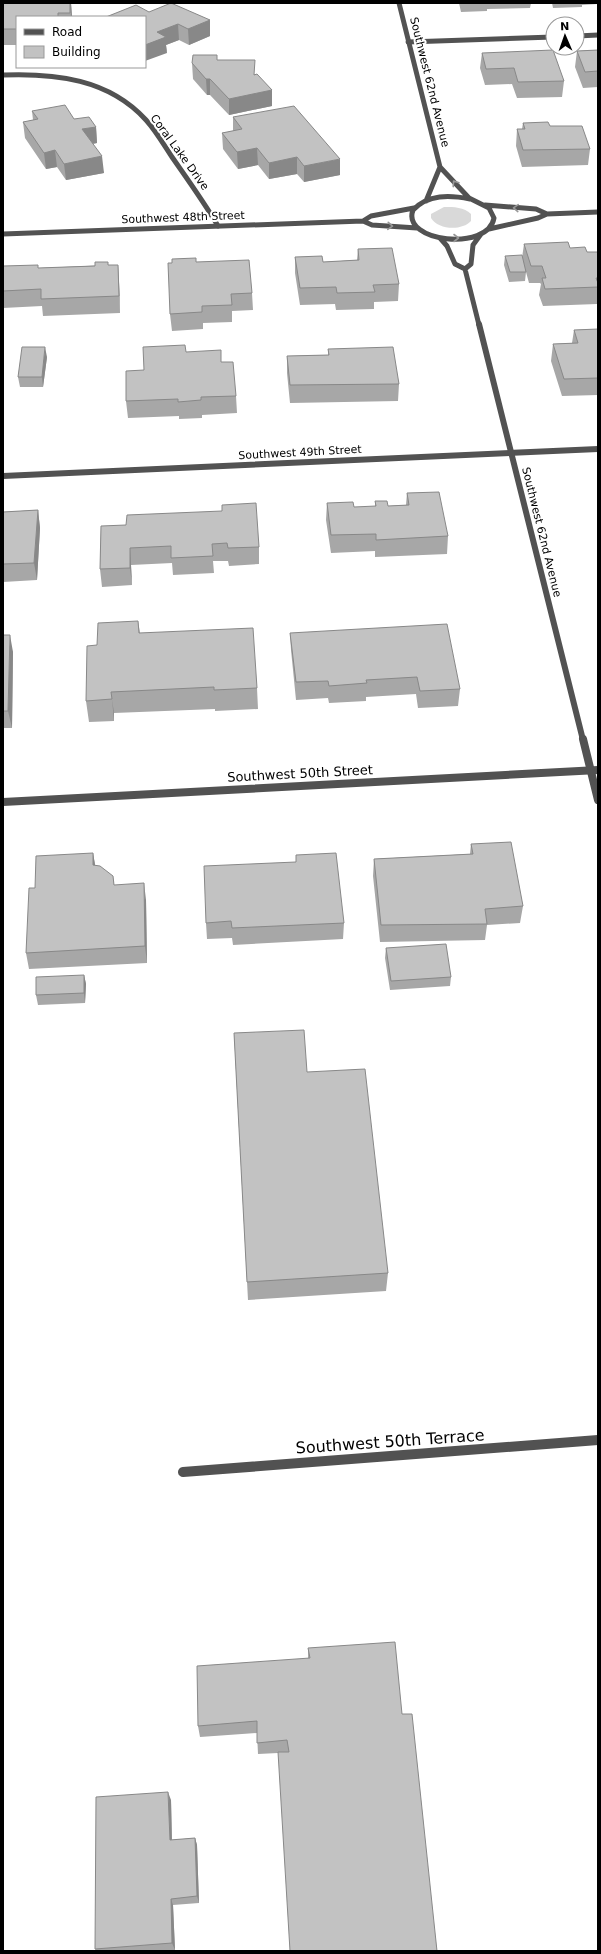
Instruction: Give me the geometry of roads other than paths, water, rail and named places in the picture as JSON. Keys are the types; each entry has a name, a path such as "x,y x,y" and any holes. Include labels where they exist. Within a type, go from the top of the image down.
{"street":[{"name":"Southwest 62nd Avenue","path":"398,3 440,167 449,173 461,191 470,199"},
{"path":"585,36 598,35"},
{"path":"408,42 545,37"},
{"name":"Coral Lake Drive","path":"3,75 29,74 63,77 92,84 117,96 146,120 198,194 218,226"},
{"name":"Southwest 62nd Avenue","path":"426,201 433,192 435,173 440,167"},
{"name":"Southwest 48th Street","path":"3,234 363,220 371,216 414,208 426,201 444,197 470,199"},
{"path":"470,199 484,205 490,209 494,215 494,222 489,229"},
{"path":"484,205 536,209 547,214"},
{"path":"414,208 410,215 411,222 427,234 440,238 468,238 489,229 538,218 547,214 598,212"},
{"name":"Southwest 48th Street","path":"363,220 372,225 418,228"},
{"path":"440,238 447,246 455,264 466,269 471,264 473,245 480,234"},
{"name":"Southwest 62nd Avenue","path":"466,269 511,453 594,770 598,800"},
{"name":"Southwest 49th Street","path":"3,476 598,449"},
{"name":"Southwest 50th Street","path":"3,802 517,772 594,770"},
{"name":"Southwest 50th Terrace","path":"183,1472 598,1440"}]}
